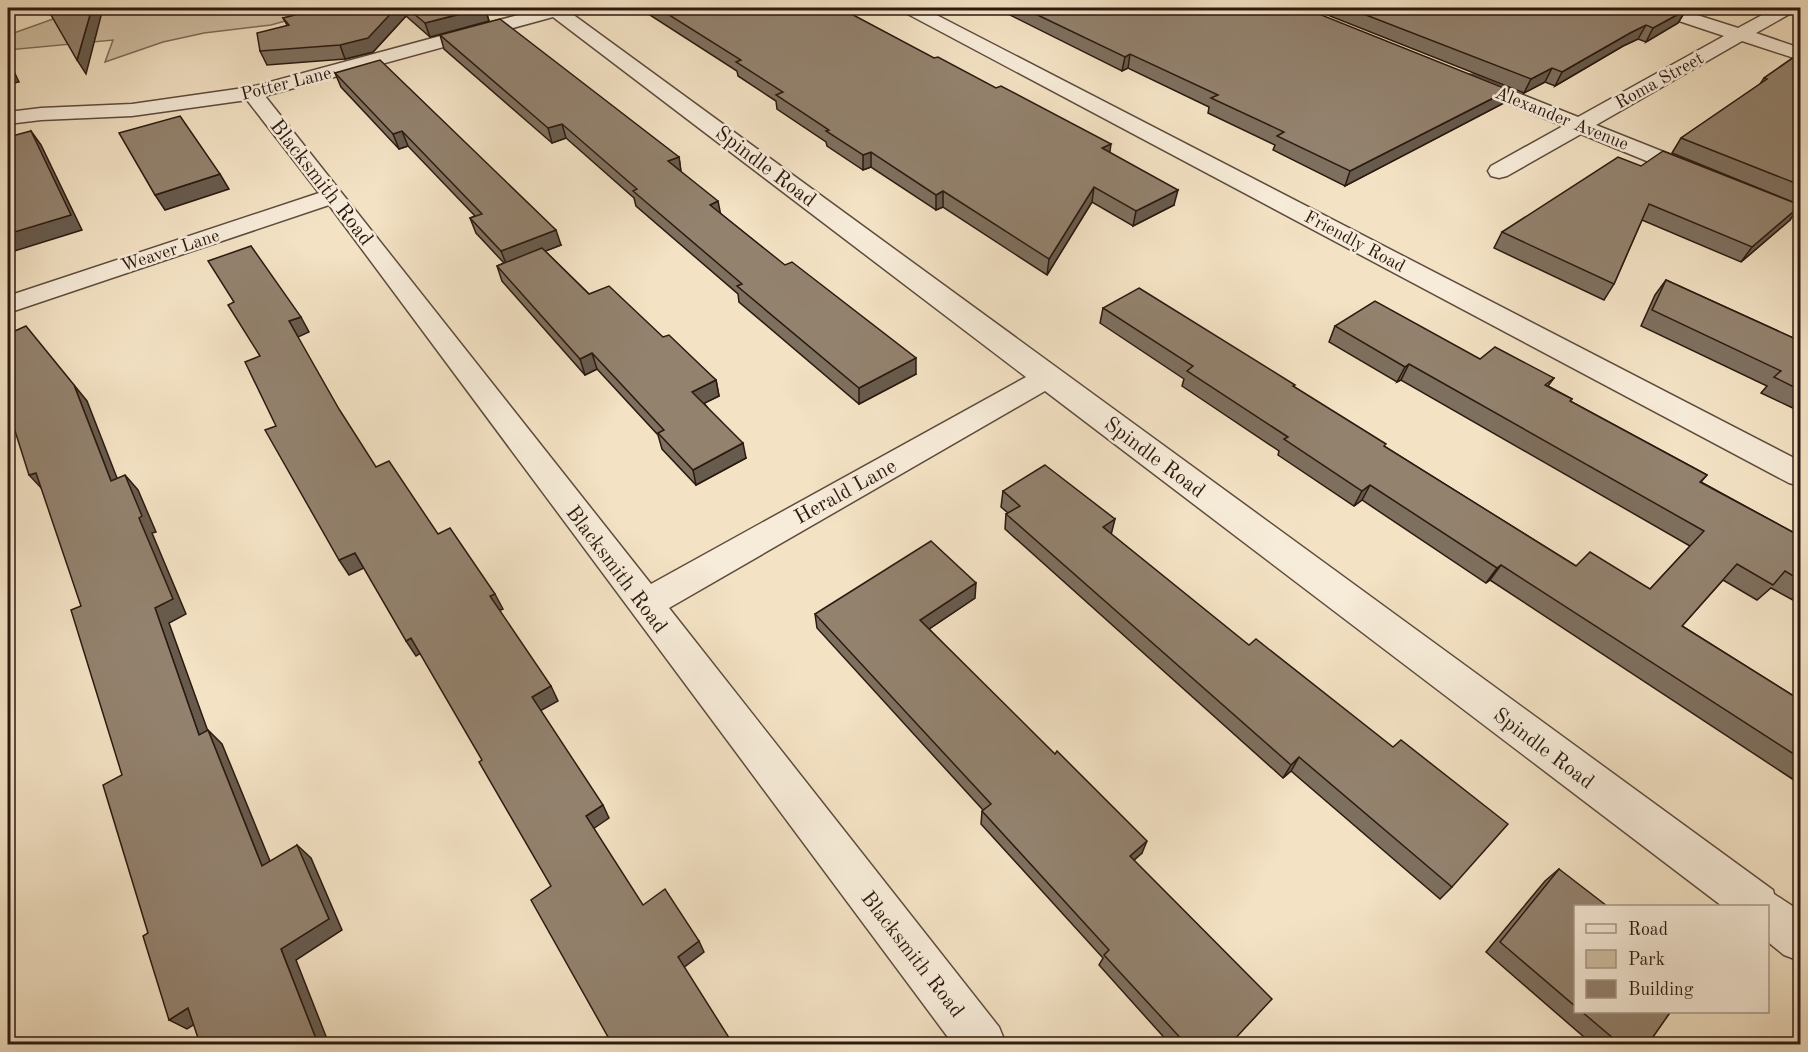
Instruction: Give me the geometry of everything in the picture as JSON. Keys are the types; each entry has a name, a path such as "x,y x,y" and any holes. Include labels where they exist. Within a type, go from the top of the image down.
{"street":[{"name":"Friendly Road","path":"915,8 1800,475"},
{"path":"1658,8 1800,54"},
{"name":"Roma Street","path":"1499,171 1787,8"},
{"name":"Potter Lane","path":"8,118 41,114 132,110 252,93 555,9"},
{"name":"Spindle Road","path":"555,9 1756,905"},
{"name":"Alexander Avenue","path":"1446,71 1712,179"},
{"name":"Blacksmith Road","path":"252,93 334,196 644,605 982,1044"},
{"name":"Weaver Lane","path":"8,305 334,196"},
{"name":"Herald Lane","path":"644,605 1047,377"},
{"path":"1769,916 1800,939"}],"green space":[{"path":"84,8 331,8 271,25 204,33 163,42 105,62 113,40 8,50 8,35"}],"building":[{"path":"47,8 92,8 77,60"},
{"path":"322,8 328,14 354,8 396,8 368,38 340,45 260,51 257,33 289,25 283,18"},
{"path":"407,8 483,8 425,23"},
{"path":"658,8 840,8 934,58 938,57 996,88 1001,86 1111,144 1102,148 1178,190 1136,211 1094,187 1049,259 943,191 936,195 871,152 863,155 776,95 783,92 736,62 741,60"},
{"path":"1023,8 1304,8 1509,90 1350,171 1277,136 1284,132 1211,98 1218,95 1130,54 1125,57"},
{"path":"1348,8 1679,8 1686,10 1653,28 1646,25 1630,33 1562,72 1552,68 1531,79"},
{"path":"500,19 679,157 668,161 718,201 710,205 785,265 792,262 916,358 859,388 737,286 742,284 633,191 637,189 562,124 548,128 440,35"},
{"path":"1800,53 1800,185 1681,138 1767,79 1764,78"},
{"path":"380,60 556,230 501,251 470,218 482,214 402,131 393,134 335,73"},
{"path":"180,116 220,174 155,195 119,133"},
{"path":"31,131 71,215 8,234 8,137"},
{"path":"1663,151 1800,206 1752,247 1649,204 1614,284 1502,232 1618,157 1641,166"},
{"path":"251,246 301,317 289,321 339,409 376,467 389,461 438,534 450,528 495,594 490,596 551,686 532,697 603,805 586,816 643,905 665,889 699,941 678,957 733,1044 612,1044 531,900 551,886 479,762 482,760 411,638 406,641 355,553 339,560 265,430 276,426 245,362 260,356 228,305 234,302 208,261"},
{"path":"542,248 589,294 609,286 663,337 669,335 716,380 692,392 743,443 693,470 658,433 664,430 592,353 580,359 497,266"},
{"path":"1666,280 1800,341 1800,390 1774,377 1781,371 1652,310"},
{"path":"1139,288 1295,385 1293,386 1386,444 1384,446 1576,566 1590,552 1650,589 1704,531 1409,364 1405,367 1335,326 1375,301 1480,359 1495,347 1554,378 1545,385 1572,399 1570,401 1707,475 1700,482 1800,536 1800,580 1785,571 1773,585 1737,564 1682,626 1800,700 1800,758 1501,565 1497,568 1370,485 1362,491 1284,439 1288,437 1187,371 1193,366 1103,308"},
{"path":"26,326 74,385 111,481 125,475 142,516 139,518 173,599 155,608 199,735 208,730 262,866 297,845 329,919 281,949 318,1044 200,1044 188,1008 169,1020 143,936 148,933 103,785 122,775 71,610 81,606 36,473 29,475 8,409 8,334"},
{"path":"1045,465 1115,519 1103,527 1249,645 1256,639 1393,747 1401,740 1508,824 1452,887 1299,757 1291,765 1006,514 1020,506 1003,491"},
{"path":"931,541 976,583 920,620 1055,754 1057,751 1147,841 1130,856 1272,999 1230,1044 1186,1044 1104,955 1109,950 982,811 991,804 815,614"},
{"path":"1559,869 1606,905 1574,905 1574,1005 1500,942"},
{"path":"1583,1013 1670,1013 1648,1044 1620,1044"}]}
